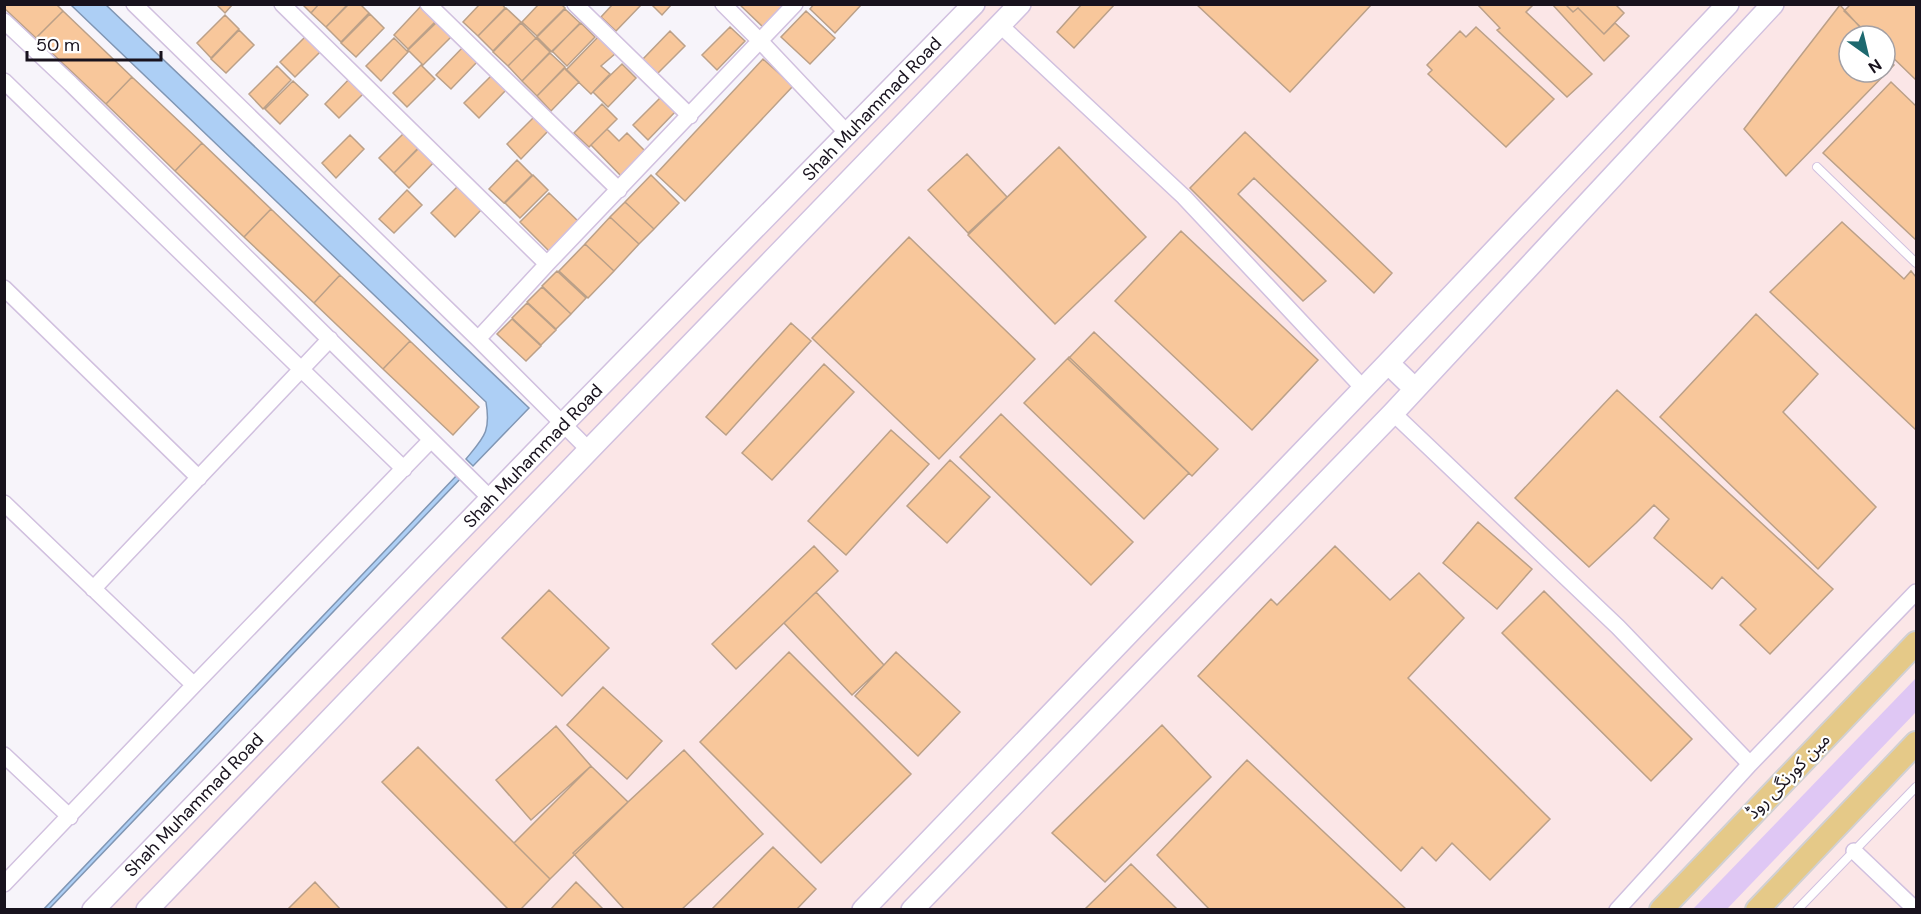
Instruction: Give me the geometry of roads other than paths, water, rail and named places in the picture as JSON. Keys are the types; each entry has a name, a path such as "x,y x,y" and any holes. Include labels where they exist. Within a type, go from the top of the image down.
{"main road":[{"name":"مین کورنگی روڈ","path":"1661,909 1917,643"},
{"path":"1757,909 1917,742"}],"street":[{"path":"134,4 589,450"},
{"path":"282,4 547,264"},
{"path":"428,4 619,190"},
{"path":"575,4 690,116"},
{"path":"723,4 848,134"},
{"path":"478,339 795,4"},
{"name":"Shah Muhammad Road","path":"93,909 484,492 563,424 974,4"},
{"name":"Shah Muhammad Road","path":"147,909 1020,4"},
{"path":"863,909 1388,363 1728,4"},
{"path":"912,909 1393,413 1773,4"},
{"path":"4,21 71,84 484,492"},
{"path":"1001,26 1184,197 1363,388"},
{"path":"4,81 404,469"},
{"path":"4,288 199,478"},
{"path":"93,589 330,339"},
{"path":"1388,363 1415,389"},
{"path":"1393,413 1618,627 1750,764"},
{"path":"4,884 431,440"},
{"path":"4,503 194,685"},
{"path":"1617,909 1750,764 1917,592"},
{"path":"4,755 70,817"},
{"path":"1854,851 1916,909"}],"lane":[{"path":"1817,167 1917,263"},
{"path":"1797,909 1917,787"}],"water":[{"path":"71,5 106,5 529,408 473,466 466,459 485,434 488,420 486,402"},
{"path":"458,474 462,477 49,909 43,910"}]}
